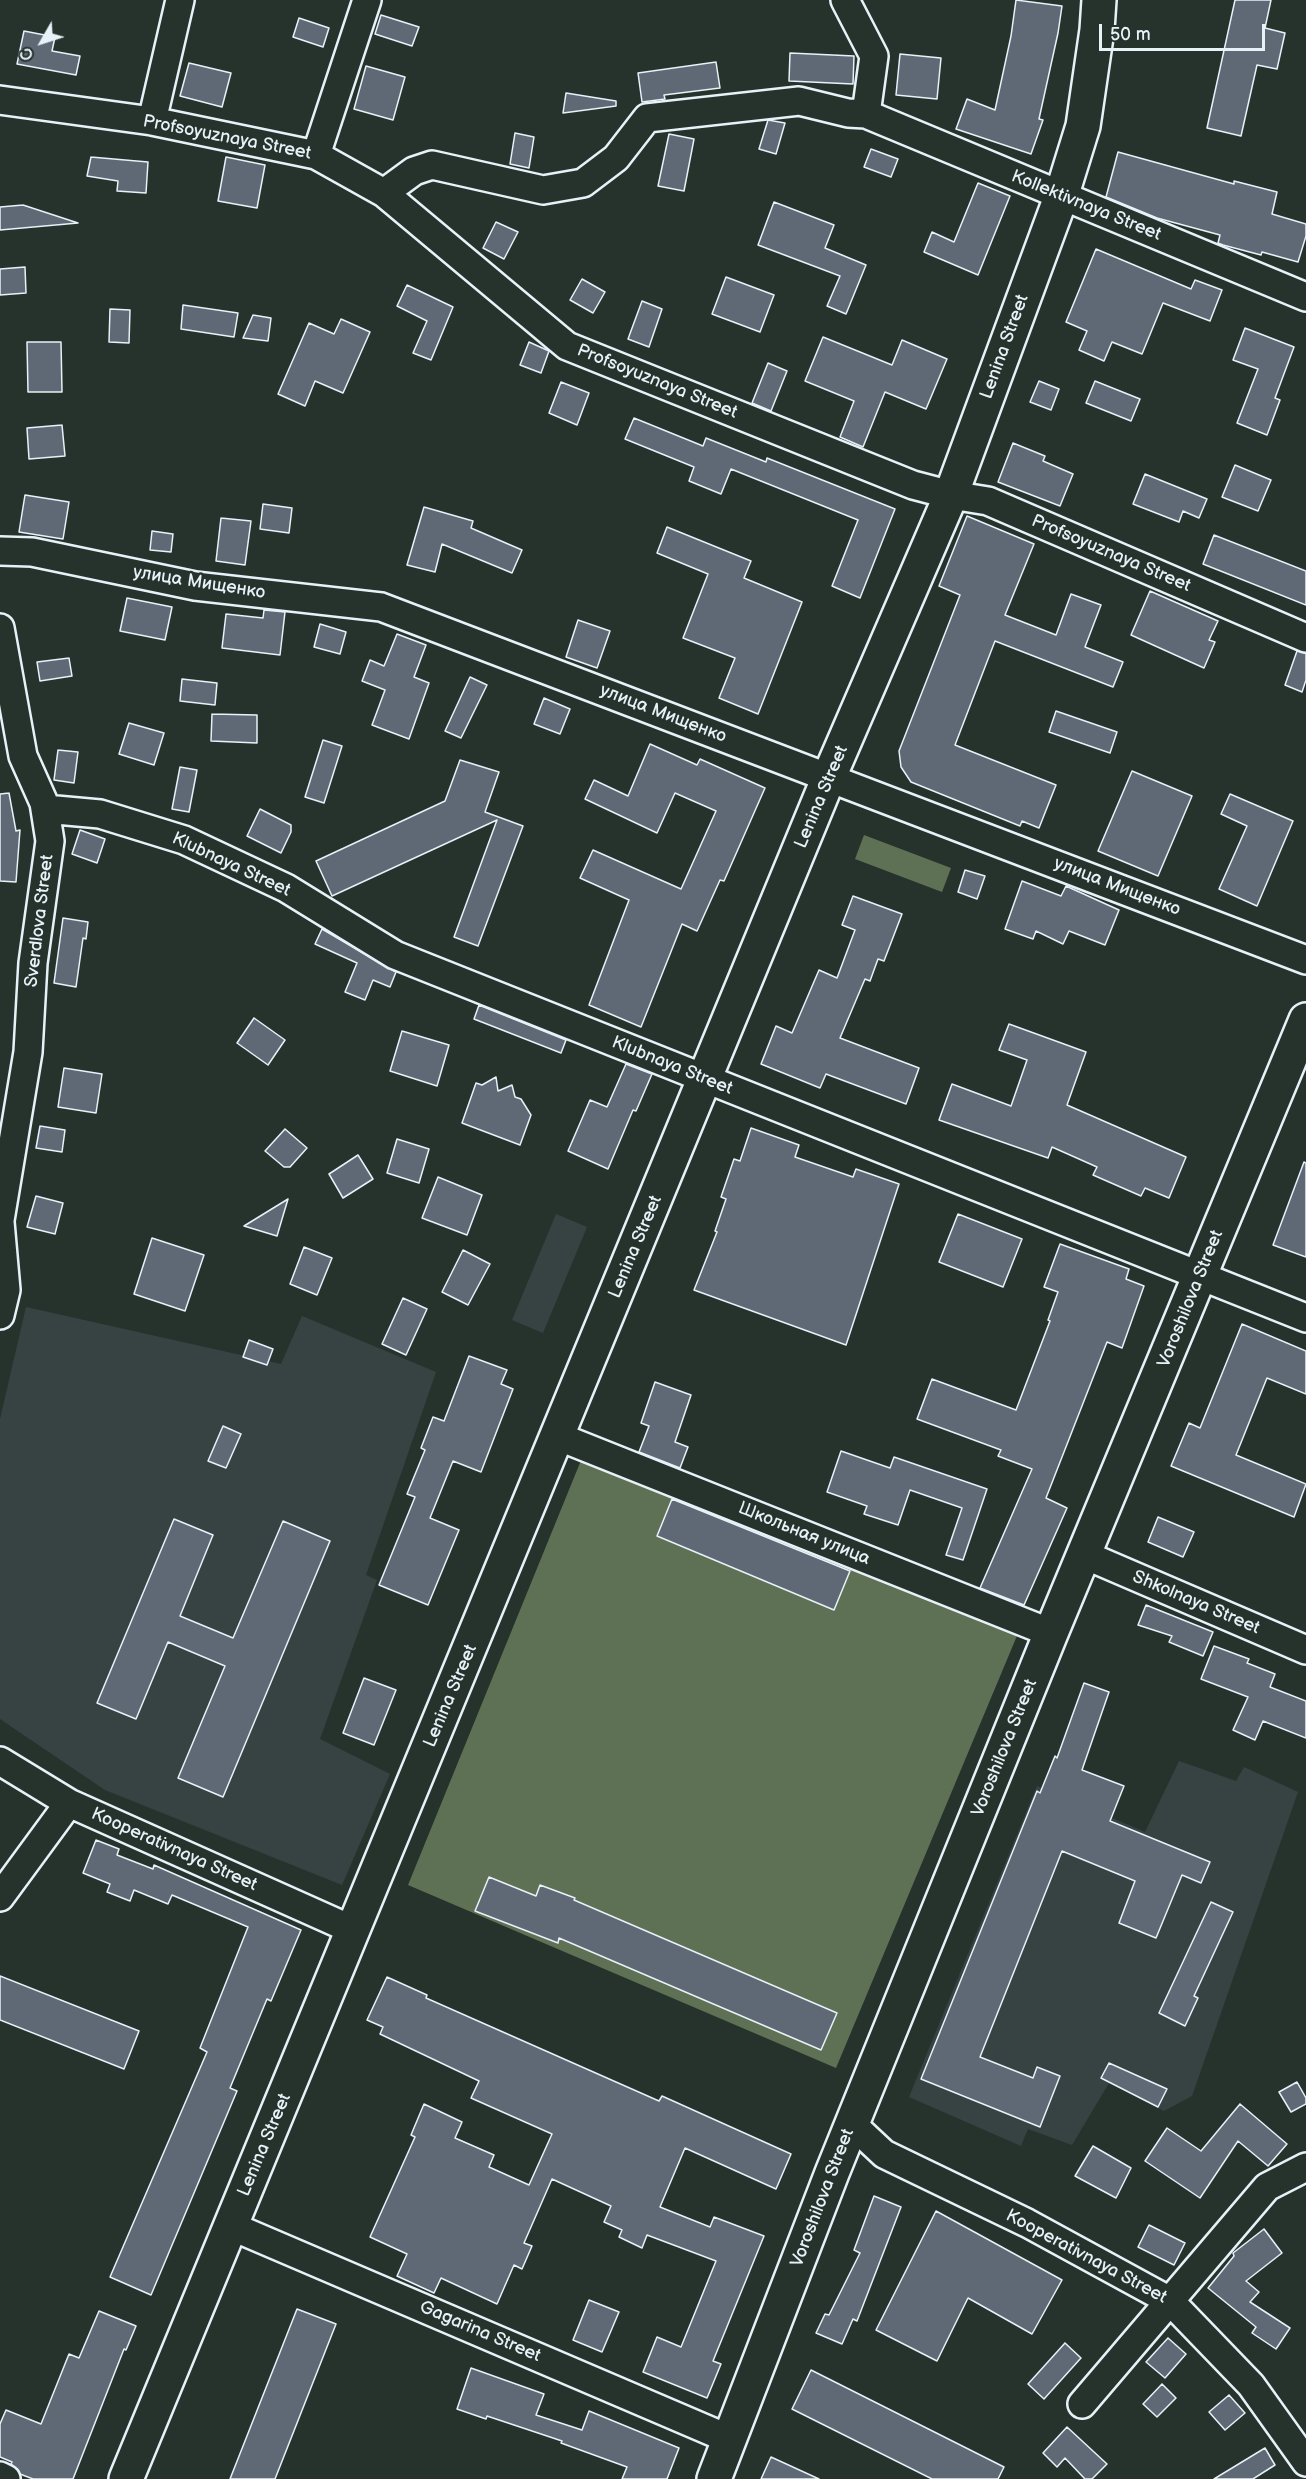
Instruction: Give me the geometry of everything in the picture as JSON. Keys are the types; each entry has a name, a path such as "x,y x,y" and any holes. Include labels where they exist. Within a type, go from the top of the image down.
{"main road":[{"name":"Lenina Street","path":"126,2479 830,777 951,495 1061,197 1083,126 1099,0"},
{"name":"Voroshilova Street","path":"714,2479 852,2124 1306,1020"}],"street":[{"path":"152,121 180,0"},
{"path":"316,155 367,0"},
{"path":"845,0 874,56 866,114"},
{"name":"Profsoyuznaya Street","path":"0,100 152,121 316,155 384,193 567,346 913,485 951,495 988,501 1306,638"},
{"name":"Kollektivnaya Street","path":"384,193 414,171 432,165 543,190 583,183 616,158 647,118 799,101 866,114 1306,297"},
{"name":"улица Мищенко","path":"0,551 32,552 195,586 381,606 1306,960"},
{"name":"Sverdlova Street","path":"0,628 23,756 45,809 50,841 33,963 28,1052 0,1221 6,1290 0,1315"},
{"name":"Klubnaya Street","path":"45,809 100,814 184,840 286,888 395,955 1306,1318"},
{"name":"Школьная улица","path":"557,1436 1052,1633"},
{"name":"Shkolnaya Street","path":"1085,1555 1306,1650"},
{"name":"Kooperativnaya Street","path":"0,1761 69,1803 353,1930"},
{"path":"0,1897 69,1803"},
{"name":"Kooperativnaya Street","path":"852,2124 884,2154 1027,2223 1170,2301 1251,2385 1306,2462"},
{"path":"1082,2404 1267,2187 1306,2168"},
{"name":"Gagarina Street","path":"231,2226 729,2439"},
{"path":"0,2476 6,2479"}],"shaded area":[{"path":"556,1214 587,1227 543,1333 512,1320"},
{"path":"26,1307 281,1364 302,1316 436,1372 366,1575 377,1580 320,1739 390,1774 342,1885 105,1790 0,1719 0,1419"},
{"path":"1179,1761 1236,1781 1244,1767 1298,1792 1192,2096 1164,2111 1109,2083 1072,2145 1028,2129 1021,2146 909,2097 1037,1786 1145,1832"}],"green space":[{"path":"864,835 951,868 942,892 855,859"},
{"path":"584,1453 1019,1631 836,2068 408,1885"}],"building":[{"path":"1016,0 1062,6 1039,119 1043,120 1031,154 956,129 967,99 995,110 1011,36"},
{"path":"1235,0 1271,0 1265,28 1285,33 1277,69 1257,65 1241,136 1207,128"},
{"path":"381,15 419,27 412,46 375,34"},
{"path":"299,18 329,28 323,47 293,37"},
{"path":"24,31 55,37 52,51 80,56 76,75 17,64"},
{"path":"790,53 854,56 853,84 789,81"},
{"path":"900,54 941,58 937,99 896,95"},
{"path":"716,62 720,88 664,95 665,99 642,102 638,73"},
{"path":"189,63 231,73 222,107 180,96"},
{"path":"366,66 405,77 393,120 354,109"},
{"path":"566,93 616,101 616,106 563,113"},
{"path":"768,120 785,123 776,154 759,149"},
{"path":"515,133 534,137 529,168 510,164"},
{"path":"669,134 694,139 684,191 658,186"},
{"path":"871,149 898,159 891,177 864,167"},
{"path":"1118,152 1234,184 1234,181 1277,192 1272,214 1306,224 1306,236 1298,262 1223,245 1218,243 1220,235 1157,218 1106,197"},
{"path":"91,157 148,162 146,193 117,191 118,181 87,176"},
{"path":"226,157 265,165 257,208 218,201"},
{"path":"978,183 1010,196 978,275 924,252 932,232 954,242"},
{"path":"774,202 834,225 825,248 866,265 846,314 827,306 840,276 758,245"},
{"path":"23,205 78,223 0,230 0,207"},
{"path":"496,222 518,232 504,259 483,248"},
{"path":"1096,249 1191,289 1195,280 1222,290 1210,321 1163,303 1142,354 1112,342 1104,361 1079,350 1087,331 1066,322"},
{"path":"25,267 26,293 0,295 0,269"},
{"path":"726,277 774,295 760,332 712,314"},
{"path":"582,279 605,292 593,313 570,300"},
{"path":"407,285 453,307 431,360 413,353 427,321 397,306"},
{"path":"642,301 662,309 649,347 628,339"},
{"path":"183,305 238,313 234,337 181,329"},
{"path":"110,309 130,310 129,343 109,342"},
{"path":"253,315 271,318 268,341 243,338"},
{"path":"341,319 370,332 343,393 315,381 305,406 278,394 309,323 334,334"},
{"path":"1245,328 1294,347 1275,398 1280,400 1267,435 1237,423 1258,369 1233,360"},
{"path":"823,337 892,365 902,340 947,359 926,409 885,392 863,447 840,437 854,401 805,381"},
{"path":"27,342 61,342 62,392 28,392"},
{"path":"529,342 549,351 541,373 520,365"},
{"path":"768,363 787,371 771,411 752,403"},
{"path":"1039,381 1059,389 1051,410 1030,402"},
{"path":"1095,381 1140,399 1131,421 1086,403"},
{"path":"561,382 589,393 577,425 549,413"},
{"path":"634,418 703,446 706,438 766,462 767,458 895,509 860,598 832,586 858,520 731,469 721,494 689,481 694,467 625,439"},
{"path":"62,425 65,456 29,459 27,428"},
{"path":"1013,443 1045,456 1043,461 1073,474 1060,506 998,482"},
{"path":"1235,465 1271,480 1258,511 1222,497"},
{"path":"1145,474 1207,499 1199,518 1183,511 1179,522 1133,504"},
{"path":"25,495 69,502 63,539 19,532"},
{"path":"263,504 292,508 289,533 260,529"},
{"path":"424,507 473,521 471,528 522,550 512,573 442,544 435,572 407,565"},
{"path":"967,516 1034,544 1005,615 1056,635 1071,594 1101,605 1085,647 1123,662 1113,687 995,641 955,745 1056,785 1039,828 1022,821 1020,826 911,782 901,767 899,751 960,595 939,586"},
{"path":"221,518 251,521 245,565 216,561"},
{"path":"667,527 751,561 744,578 802,602 758,714 719,698 735,658 683,638 708,574 657,553"},
{"path":"152,531 173,534 171,552 150,550"},
{"path":"1214,535 1306,571 1306,605 1203,564"},
{"path":"1150,591 1218,621 1209,640 1215,642 1204,668 1131,635"},
{"path":"127,598 172,607 165,640 120,631"},
{"path":"264,610 285,612 280,655 222,648 226,614 263,618"},
{"path":"578,620 610,631 597,668 566,657"},
{"path":"320,624 346,632 340,654 314,647"},
{"path":"397,634 426,645 414,677 429,683 409,739 372,725 385,690 362,681 370,660 384,666"},
{"path":"1297,651 1306,653 1306,680 1302,692 1285,685"},
{"path":"69,658 72,676 40,681 37,662"},
{"path":"470,677 487,685 461,738 445,731"},
{"path":"182,679 217,683 215,705 180,701"},
{"path":"544,698 570,709 560,734 534,724"},
{"path":"1056,711 1117,732 1110,753 1049,732"},
{"path":"212,714 257,715 257,743 211,741"},
{"path":"129,723 164,733 154,765 119,754"},
{"path":"323,740 342,746 324,803 305,797"},
{"path":"650,744 697,765 700,759 765,788 724,881 720,880 697,931 682,924 641,1027 589,1005 629,900 580,878 593,850 681,889 716,811 675,793 657,833 585,799 594,780 628,796"},
{"path":"58,750 78,752 74,783 54,780"},
{"path":"460,760 499,772 485,812 523,826 478,946 454,937 497,820 332,896 316,861 445,801"},
{"path":"180,767 197,770 189,812 172,809"},
{"path":"1132,771 1192,796 1158,876 1098,851"},
{"path":"9,793 16,831 20,830 16,882 0,881 0,794"},
{"path":"1230,794 1293,821 1257,906 1219,889 1247,826 1221,814"},
{"path":"260,809 291,825 291,832 281,853 247,836"},
{"path":"80,830 105,839 97,863 72,854"},
{"path":"965,870 985,876 977,899 958,892"},
{"path":"1022,881 1061,896 1066,886 1119,910 1105,945 1069,931 1063,944 1036,931 1033,939 1005,929"},
{"path":"853,896 902,914 884,961 878,959 870,981 865,979 840,1038 919,1068 906,1104 826,1074 820,1088 761,1064 776,1026 792,1033 819,970 837,978 855,930 842,925"},
{"path":"63,918 88,922 86,939 83,938 76,987 54,983"},
{"path":"322,929 396,972 390,987 373,980 365,1000 345,992 357,963 315,944"},
{"path":"479,1005 566,1040 561,1053 474,1019"},
{"path":"254,1018 285,1040 268,1065 237,1043"},
{"path":"1009,1024 1086,1052 1067,1105 1186,1157 1169,1198 1145,1188 1141,1196 1093,1175 1097,1167 1052,1147 1048,1158 939,1120 952,1084 1011,1106 1027,1060 999,1050"},
{"path":"402,1031 449,1045 437,1086 390,1071"},
{"path":"626,1064 652,1074 636,1111 633,1110 608,1169 568,1151 590,1100 607,1107"},
{"path":"64,1068 102,1074 96,1113 58,1107"},
{"path":"496,1077 498,1091 512,1085 515,1097 521,1099 531,1115 520,1145 462,1123 476,1083 482,1085"},
{"path":"40,1126 65,1130 62,1152 36,1148"},
{"path":"751,1128 799,1145 795,1157 853,1177 856,1169 899,1184 846,1345 694,1290 717,1232 715,1231 726,1199 721,1197 734,1159 740,1161"},
{"path":"285,1129 307,1148 290,1167 284,1167 265,1151"},
{"path":"397,1139 429,1149 419,1183 387,1173"},
{"path":"358,1155 373,1179 343,1198 329,1174"},
{"path":"1304,1162 1306,1163 1306,1257 1273,1245"},
{"path":"438,1177 482,1195 467,1235 422,1218"},
{"path":"36,1196 63,1203 55,1234 27,1227"},
{"path":"288,1199 277,1236 244,1226"},
{"path":"958,1214 1022,1239 1003,1287 939,1262"},
{"path":"152,1238 204,1255 185,1311 134,1294"},
{"path":"1060,1244 1129,1269 1126,1279 1144,1286 1122,1348 1107,1342 1046,1498 1067,1508 1024,1605 980,1588 1032,1469 998,1456 1001,1450 917,1419 932,1379 1016,1410 1050,1321 1048,1320 1058,1292 1044,1287"},
{"path":"304,1247 332,1258 317,1295 290,1284"},
{"path":"463,1250 490,1264 468,1305 442,1292"},
{"path":"403,1298 427,1309 406,1355 382,1344"},
{"path":"1242,1324 1306,1351 1306,1394 1267,1378 1236,1455 1306,1484 1294,1517 1171,1466 1189,1423 1200,1428"},
{"path":"249,1340 273,1349 267,1365 243,1357"},
{"path":"469,1356 507,1370 501,1384 513,1389 481,1472 453,1461 430,1518 459,1530 428,1605 379,1585 415,1497 407,1494 425,1450 421,1448 433,1417 444,1421"},
{"path":"655,1382 691,1395 675,1442 688,1447 680,1468 639,1452 649,1426 641,1423"},
{"path":"223,1426 241,1434 226,1468 208,1461"},
{"path":"841,1451 890,1468 894,1457 987,1489 963,1560 946,1555 962,1508 910,1490 898,1525 864,1514 867,1506 827,1492"},
{"path":"672,1499 850,1571 834,1610 657,1536"},
{"path":"1158,1517 1194,1532 1183,1557 1148,1542"},
{"path":"174,1519 213,1535 180,1616 233,1638 283,1521 330,1541 223,1797 178,1778 225,1666 168,1642 136,1719 97,1703"},
{"path":"1146,1605 1213,1632 1203,1656 1169,1642 1172,1636 1138,1625"},
{"path":"1214,1646 1249,1659 1247,1663 1275,1674 1270,1687 1306,1701 1306,1738 1263,1721 1255,1740 1233,1730 1248,1697 1201,1679"},
{"path":"364,1678 396,1690 374,1745 343,1733"},
{"path":"1084,1683 1109,1692 1082,1770 1124,1786 1110,1821 1210,1862 1201,1883 1182,1875 1156,1938 1119,1923 1135,1881 1062,1851 980,2057 1033,2078 1037,2067 1060,2076 1040,2127 921,2079 1037,1791 1040,1793 1055,1756 1057,1758"},
{"path":"96,1840 119,1849 117,1855 153,1869 154,1865 301,1930 271,2001 267,1999 230,2088 237,2091 151,2295 110,2277 207,2052 200,2048 248,1927 172,1895 168,1904 134,1890 130,1901 107,1892 110,1884 83,1873"},
{"path":"489,1877 536,1896 540,1885 575,1898 574,1900 837,2013 821,2050 559,1938 558,1943 475,1911"},
{"path":"1211,1902 1233,1912 1194,1996 1198,1998 1185,2026 1159,2013"},
{"path":"0,1976 139,2031 124,2069 0,2020"},
{"path":"387,1977 427,1995 426,1998 659,2101 662,2096 791,2154 776,2189 685,2148 660,2207 710,2227 714,2217 764,2236 713,2361 721,2364 707,2398 643,2372 657,2337 681,2347 716,2261 647,2235 642,2248 619,2237 622,2230 604,2222 611,2206 552,2179 524,2243 532,2246 522,2269 514,2265 497,2304 441,2278 434,2293 397,2276 407,2254 370,2237 415,2137 411,2135 424,2104 462,2122 455,2138 494,2155 489,2167 529,2185 552,2134 471,2098 479,2081 380,2034 383,2027 367,2020"},
{"path":"1109,2063 1167,2089 1158,2107 1101,2078"},
{"path":"1297,2082 1306,2098 1306,2104 1291,2112 1279,2092"},
{"path":"1240,2104 1287,2144 1268,2166 1238,2141 1200,2198 1145,2161 1167,2128 1201,2151"},
{"path":"1093,2146 1131,2168 1116,2198 1075,2176"},
{"path":"874,2196 901,2207 857,2321 853,2319 842,2344 816,2333 825,2314 829,2315 860,2253 854,2250"},
{"path":"936,2211 1062,2280 1032,2334 968,2298 937,2361 876,2330"},
{"path":"1149,2225 1185,2243 1174,2265 1138,2247"},
{"path":"1264,2229 1282,2253 1246,2281 1259,2292 1250,2302 1290,2328 1276,2349 1252,2333 1256,2327 1208,2288 1234,2256 1233,2253"},
{"path":"589,2300 619,2312 602,2352 573,2340"},
{"path":"297,2309 336,2324 275,2479 230,2479"},
{"path":"99,2311 136,2326 126,2350 124,2349 73,2479 33,2479 20,2474 11,2464 12,2462 0,2457 0,2424 6,2410 41,2424 69,2354 79,2358"},
{"path":"1168,2338 1186,2354 1165,2378 1146,2362"},
{"path":"1065,2343 1081,2358 1044,2399 1028,2384"},
{"path":"471,2368 544,2394 536,2415 582,2430 589,2411 679,2448 667,2479 622,2479 627,2467 561,2443 562,2441 487,2416 486,2419 457,2409"},
{"path":"811,2370 1004,2467 998,2479 932,2479 792,2409"},
{"path":"1162,2384 1176,2398 1157,2417 1143,2404"},
{"path":"1229,2395 1245,2413 1225,2430 1209,2412"},
{"path":"1067,2427 1107,2464 1092,2479 1085,2479 1065,2458 1057,2467 1043,2453"},
{"path":"1265,2448 1275,2465 1253,2479 1214,2479"},
{"path":"771,2457 819,2479 761,2479"}]}
